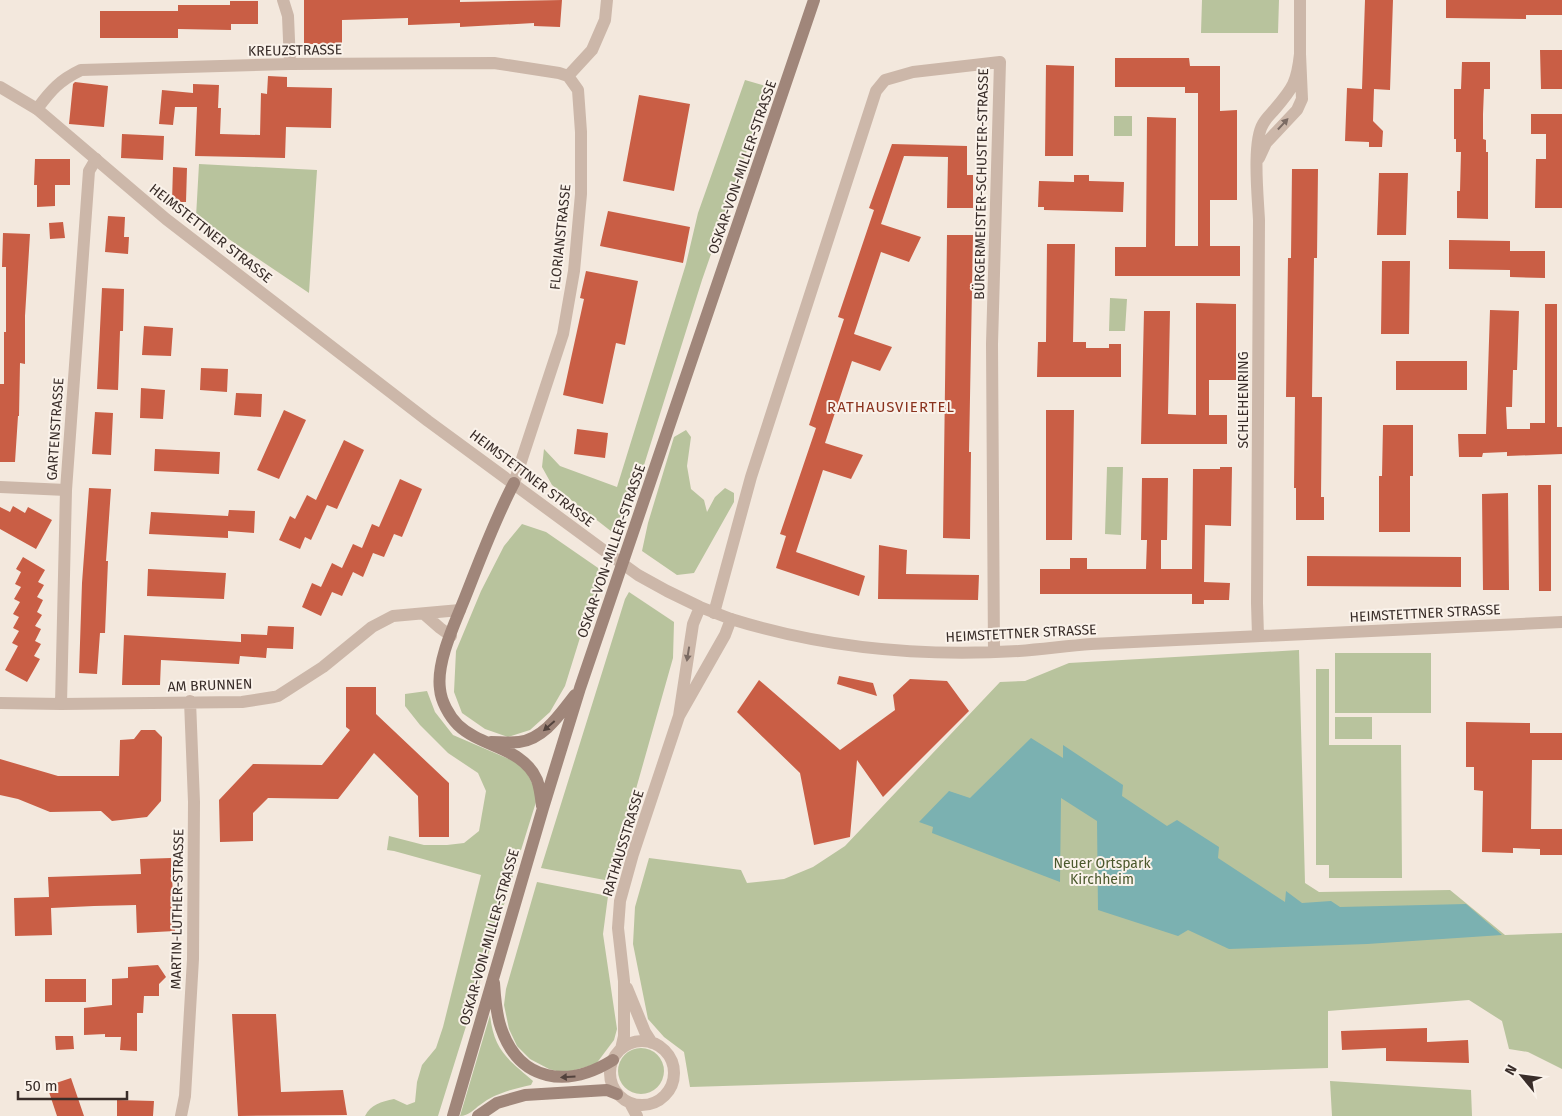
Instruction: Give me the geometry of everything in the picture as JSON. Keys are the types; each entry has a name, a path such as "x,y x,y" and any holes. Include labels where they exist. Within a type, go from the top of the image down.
{"main road":[{"name":"OSKAR-VON-MILLER-STRASSE","path":"453,1116 580,688 814,0"},
{"path":"514,483 496,517 444,654 440,674 440,688 443,702 449,714 458,725 474,737 519,758 529,766 537,781 543,808"},
{"path":"486,742 519,742 531,739 555,721 580,688"},
{"path":"493,976 501,1028 512,1050 527,1066 551,1076 565,1078 597,1070 617,1054"},
{"path":"478,1116 497,1103 525,1095 607,1090 617,1094"}],"street":[{"path":"283,0 288,16 290,64"},
{"path":"568,76 592,50 605,20 607,0"},
{"name":"SCHLEHENRING","path":"1256,164 1266,143 1296,110 1302,99 1300,0"},
{"name":"SCHLEHENRING","path":"1258,636 1258,220 1256,164 1259,131 1263,123 1293,86 1298,74 1300,54"},
{"name":"BÜRGERMEISTER-SCHUSTER-STRASSE","path":"714,613 751,477 876,91 885,80 913,72 1000,62 992,344 994,651"},
{"name":"KREUZSTRASSE","path":"37,109 52,89 68,76 82,70 290,64 494,63 568,76"},
{"name":"FLORIANSTRASSE","path":"514,483 563,334 574,271 581,194 581,132 578,90 568,76"},
{"name":"HEIMSTETTNER STRASSE","path":"0,87 37,109 172,224 428,421 602,549 638,575 700,608 731,619 771,632 808,640 899,651 1019,651 1091,644 1562,622"},
{"name":"GARTENSTRASSE","path":"61,704 66,490 89,171 96,159"},
{"path":"0,487 66,490"},
{"name":"RATHAUSSTRASSE","path":"617,1054 624,1036 624,981 618,928 620,901 636,845 679,716 693,624 700,608"},
{"name":"AM BRUNNEN","path":"0,703 242,702 278,696 322,667 372,627 393,616 411,613 424,614 442,610 460,610"},
{"path":"424,614 451,636"},
{"name":"RATHAUSSTRASSE","path":"679,716 725,635 731,619"},
{"name":"MARTIN-LUTHER-STRASSE","path":"181,1116 185,1096 193,959 194,802 190,701"},
{"name":"RATHAUSSTRASSE","path":"624,981 645,1032 652,1043"},
{"path":"636,1042 652,1043 659,1046 669,1056 674,1070 672,1084 669,1090 658,1100 644,1105 630,1103 617,1094 610,1077 617,1054 636,1042"},
{"path":"655,1116 658,1100"},
{"path":"630,1103 637,1116"}],"green space":[{"path":"1202,0 1279,0 1278,33 1201,33"},
{"path":"745,80 769,87 702,280 639,481 612,532 552,485 542,467 544,449 560,466 617,487 686,264 698,213"},
{"path":"1114,116 1132,116 1132,136 1114,136"},
{"path":"199,164 317,170 309,293 196,217"},
{"path":"1110,298 1127,299 1125,331 1109,331"},
{"path":"686,430 691,437 687,466 691,489 704,500 707,512 715,497 725,488 734,493 734,502 694,573 677,575 642,551 648,523 674,437"},
{"path":"1107,467 1123,467 1121,535 1105,534"},
{"path":"522,524 546,532 601,570 565,686 550,712 530,730 508,737 485,729 462,713 454,692 456,651 481,591 504,546"},
{"path":"629,592 674,622 673,658 610,881 541,868 625,599"},
{"name":"Neuer Ortspark Kirchheim","path":"1299,650 1305,883 1319,892 1450,890 1505,935 1562,933 1562,1069 1528,1052 1509,1049 1502,1021 1469,1000 1328,1011 1328,1068 690,1087 684,1052 664,1037 648,1019 633,944 635,907 649,858 741,870 747,883 784,879 813,867 845,846 1000,682 1025,681 1069,663"},
{"path":"1335,653 1431,653 1431,713 1335,713"},
{"path":"1316,669 1329,669 1329,745 1401,745 1402,878 1329,878 1329,865 1316,865"},
{"path":"427,691 435,712 453,735 523,765 535,789 536,802 438,1116 365,1116 373,1106 385,1101 394,1099 407,1105 415,1102 417,1082 422,1065 436,1048 443,1027 481,875 387,850 389,836 424,845 447,845 464,843 479,831 486,791 478,773 448,753 420,725 405,706 405,694"},
{"path":"1335,717 1372,717 1372,739 1335,739"},
{"path":"537,882 608,896 603,934 617,1029 614,1040 596,1064 564,1073 549,1069 530,1059 517,1046 509,1029 504,1005 506,989"},
{"path":"490,1015 499,1046 509,1060 533,1081 531,1085 498,1094 469,1114 460,1116"},
{"path":"636,1048 646,1048 660,1058 664,1071 660,1084 654,1090 646,1094 636,1094 622,1084 618,1076 618,1066 628,1052"},
{"path":"1330,1081 1471,1090 1472,1116 1332,1116"}],"water":[{"path":"1031,738 1063,758 1063,745 1123,785 1122,796 1167,826 1177,820 1219,847 1218,858 1285,902 1286,891 1302,903 1331,901 1340,907 1466,904 1502,935 1367,944 1229,949 1188,930 1178,936 1098,910 1097,821 1061,798 1060,882 932,833 933,827 919,822 949,791 970,798"}],"building":[{"path":"304,0 460,0 460,2 562,0 560,27 534,26 534,23 460,27 460,23 408,25 408,18 342,20 342,49 328,49 328,44 304,44"},
{"path":"1365,0 1393,0 1390,90 1374,89 1373,121 1383,131 1382,147 1369,147 1369,142 1345,141 1347,88 1362,89"},
{"path":"1446,0 1562,0 1562,15 1526,15 1526,19 1446,18"},
{"path":"230,1 258,1 258,24 231,24 231,30 178,29 178,38 100,38 100,11 178,11 178,5 230,5"},
{"path":"1540,50 1562,50 1562,89 1541,89"},
{"path":"1115,58 1189,58 1190,66 1220,66 1220,111 1237,110 1237,200 1210,200 1210,246 1240,246 1240,276 1115,276 1115,247 1146,247 1147,117 1176,118 1175,246 1198,246 1198,93 1185,93 1185,87 1115,87"},
{"path":"1462,62 1490,62 1490,89 1484,89 1483,114 1483,139 1486,140 1486,152 1488,152 1488,219 1457,218 1457,191 1460,191 1461,152 1456,152 1456,139 1454,139 1454,89 1461,89"},
{"path":"1046,65 1074,66 1073,156 1045,156"},
{"path":"268,76 287,77 287,87 332,88 331,128 286,127 285,158 195,156 197,107 175,107 173,125 159,124 162,90 193,93 193,84 219,85 218,108 221,108 220,134 260,135 261,93 267,94"},
{"path":"75,82 108,86 104,127 69,124 73,84"},
{"path":"639,95 690,104 674,191 623,181"},
{"path":"1531,114 1562,114 1562,208 1535,208 1536,159 1546,159 1546,134 1531,134"},
{"path":"122,134 164,136 163,160 121,158"},
{"path":"892,144 967,146 967,175 973,175 973,208 947,208 948,157 904,156 881,224 921,237 909,262 881,252 854,334 892,347 880,371 852,361 825,443 863,455 851,479 823,470 796,552 865,576 859,596 776,568 786,536 780,534 816,428 809,425 844,319 838,317 874,210 869,208"},
{"path":"35,159 70,159 70,185 55,185 55,206 37,207 37,185 34,185"},
{"path":"173,167 187,168 186,202 172,202"},
{"path":"1292,169 1318,169 1317,258 1314,258 1312,397 1322,397 1321,497 1324,497 1324,520 1296,520 1296,488 1294,488 1295,397 1286,397 1288,258 1291,258"},
{"path":"1379,173 1408,173 1406,235 1377,235"},
{"path":"1074,175 1089,175 1089,181 1124,182 1123,212 1044,210 1044,207 1038,207 1039,181 1074,182"},
{"path":"608,211 690,227 683,263 600,246"},
{"path":"108,216 125,217 124,237 129,237 128,254 105,252"},
{"path":"63,222 65,238 50,239 49,223"},
{"path":"3,233 30,234 25,316 25,364 20,363 19,416 15,462 0,462 0,384 4,384 4,332 6,332 6,267 2,267"},
{"path":"947,235 973,235 969,452 971,452 970,539 943,538"},
{"path":"1449,240 1510,241 1510,251 1545,251 1545,278 1510,277 1510,270 1449,269"},
{"path":"1047,244 1075,244 1073,342 1086,342 1086,348 1109,348 1109,344 1121,344 1121,377 1037,377 1038,342 1046,342"},
{"path":"1382,261 1410,261 1409,334 1381,334"},
{"path":"586,271 638,281 625,345 616,343 603,404 563,395 584,299 580,298"},
{"path":"102,288 124,289 123,331 120,331 118,390 97,389"},
{"path":"1196,303 1236,304 1236,380 1209,380 1209,415 1227,415 1227,444 1141,444 1144,311 1170,311 1168,414 1196,415"},
{"path":"1545,304 1557,304 1557,427 1562,427 1562,454 1507,456 1507,452 1483,453 1482,457 1459,457 1458,434 1486,434 1490,310 1519,311 1517,370 1513,370 1512,407 1506,407 1507,429 1530,429 1530,423 1545,423"},
{"path":"144,326 173,328 171,356 142,355"},
{"path":"1396,361 1467,361 1467,390 1396,390"},
{"path":"201,368 228,369 227,392 200,390"},
{"path":"141,388 165,390 163,419 140,418"},
{"path":"236,393 262,394 261,417 234,415"},
{"path":"284,410 306,420 279,479 257,470"},
{"path":"1046,410 1074,410 1072,540 1046,540"},
{"path":"95,412 113,413 111,455 92,454"},
{"path":"1383,425 1413,425 1413,476 1410,476 1410,532 1379,532 1379,476 1382,476"},
{"path":"577,429 608,433 605,458 574,454"},
{"path":"344,440 364,450 337,509 327,505 311,540 305,537 300,549 279,540 290,516 295,519 307,495 316,500"},
{"path":"155,449 220,452 219,474 154,471"},
{"path":"1220,467 1232,467 1231,526 1205,525 1204,582 1230,583 1229,600 1204,600 1204,604 1192,604 1192,594 1040,594 1040,569 1070,569 1070,558 1087,558 1087,569 1146,569 1147,540 1141,540 1142,478 1168,478 1167,540 1161,540 1161,569 1192,569 1193,469 1220,469"},
{"path":"400,479 422,489 402,537 394,534 384,557 373,553 363,577 353,572 342,596 332,592 321,616 302,607 312,583 321,587 332,563 342,568 353,544 362,548 372,524 379,527"},
{"path":"1538,485 1551,485 1551,591 1539,591"},
{"path":"89,488 111,489 106,561 108,561 105,633 100,633 97,674 79,673 82,583"},
{"path":"1508,493 1509,590 1483,590 1482,494"},
{"path":"13,506 25,513 28,507 52,520 36,549 0,529 0,507 10,512"},
{"path":"229,510 255,511 254,533 228,531 228,538 149,534 151,512 228,516"},
{"path":"879,545 907,550 906,574 979,575 978,600 878,599"},
{"path":"1307,556 1461,557 1461,587 1307,586"},
{"path":"23,557 45,570 38,582 44,585 37,597 43,600 37,612 42,615 35,626 41,629 35,641 41,644 34,656 40,659 27,682 5,670 18,646 12,643 19,631 13,628 19,617 13,614 20,602 14,599 21,587 15,584 21,572 16,569"},
{"path":"148,569 226,573 224,599 147,596"},
{"path":"268,626 294,627 293,649 267,648 266,658 240,656 239,664 161,660 160,685 122,685 124,635 241,642 241,634 267,635"},
{"path":"839,676 873,683 877,696 837,684"},
{"path":"910,679 947,681 969,711 883,797 857,760 850,837 814,845 800,773 737,712 759,680 840,750 895,710 893,695"},
{"path":"346,687 376,687 376,714 449,783 449,837 419,837 418,796 374,753 338,799 268,798 253,813 253,841 220,842 219,800 253,764 322,765 350,730 346,727"},
{"path":"1466,722 1530,723 1530,733 1562,733 1562,760 1532,760 1531,829 1562,829 1562,855 1540,855 1540,849 1513,848 1513,853 1482,852 1483,791 1474,790 1474,767 1466,767"},
{"path":"141,730 155,730 162,737 161,801 147,817 112,821 101,811 50,812 18,799 0,795 0,759 58,776 119,776 120,740 134,739"},
{"path":"171,858 175,931 137,933 136,905 94,906 51,908 52,935 15,936 14,898 49,897 48,877 141,874 140,859"},
{"path":"158,965 166,977 159,984 159,996 144,996 143,1013 137,1013 137,1051 120,1050 121,1037 105,1037 105,1034 84,1035 84,1008 112,1005 112,979 128,978 128,967"},
{"path":"45,979 86,979 86,1002 45,1002"},
{"path":"232,1014 276,1014 281,1092 343,1090 347,1115 238,1116"},
{"path":"1427,1028 1427,1042 1468,1040 1469,1063 1386,1061 1386,1048 1342,1050 1341,1031"},
{"path":"55,1036 73,1036 74,1049 56,1050"},
{"path":"71,1078 84,1116 57,1116 47,1086"},
{"path":"117,1100 154,1101 153,1116 117,1116"}],"district":[{"name":"RATHAUSVIERTEL","path":"891,407"}]}
